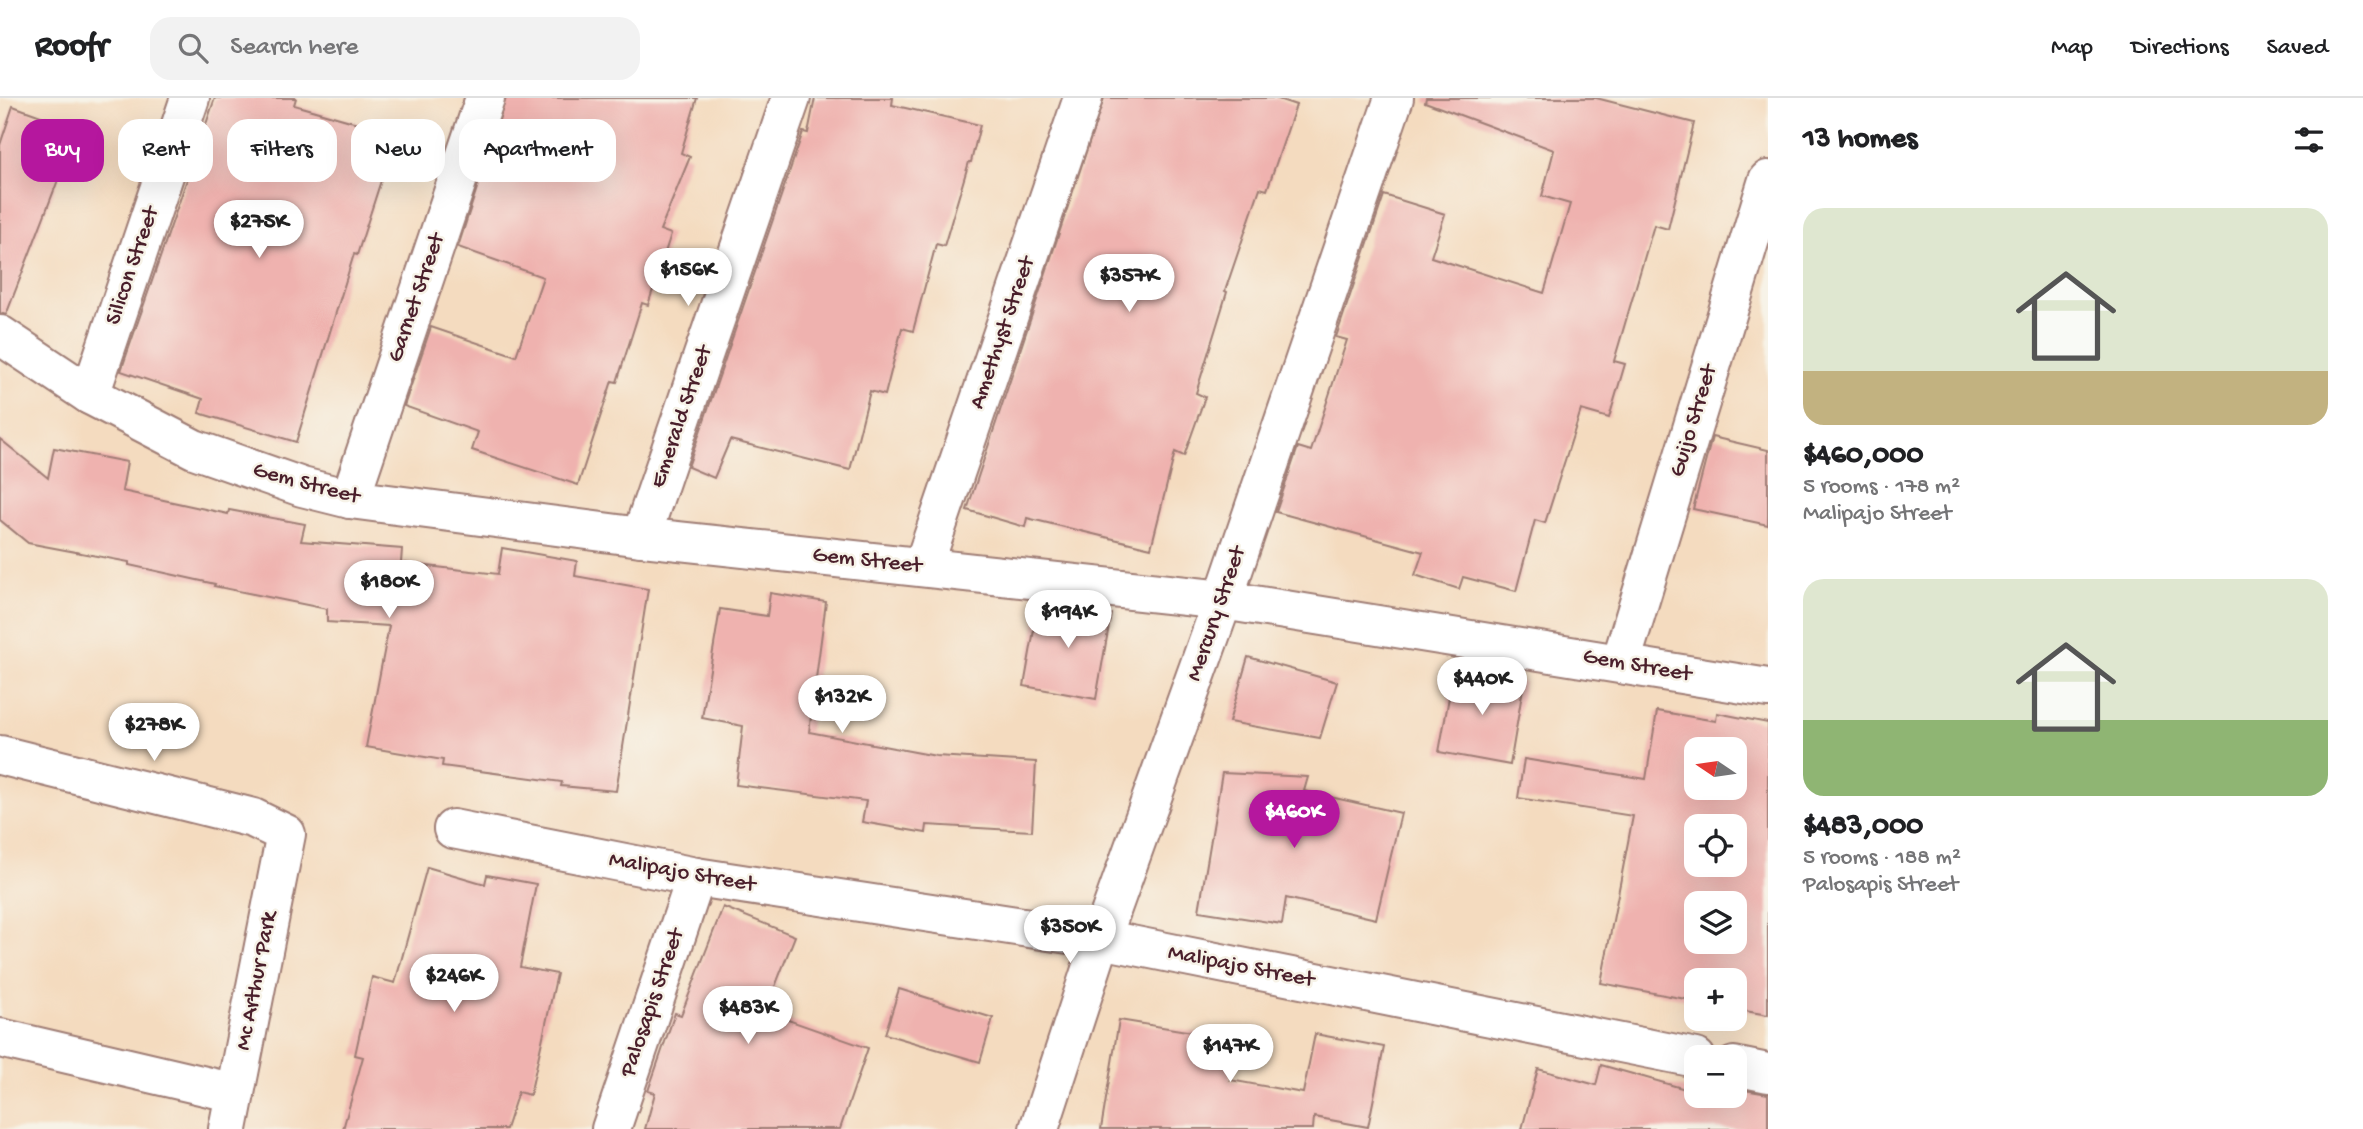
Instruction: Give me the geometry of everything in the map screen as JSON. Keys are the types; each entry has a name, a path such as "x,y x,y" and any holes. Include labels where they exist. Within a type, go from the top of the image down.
{"street":[{"name":"Silicon Street","path":"90,395 190,98"},
{"name":"Garnet Street","path":"350,499 485,98"},
{"name":"Emerald Street","path":"641,537 791,98"},
{"name":"Amethyst Street","path":"923,567 1083,98"},
{"name":"Mercury Street","path":"1039,1129 1101,939 1223,600 1394,98"},
{"name":"Guijo Street","path":"1621,663 1759,235 1768,180"},
{"name":"Gem Street","path":"0,335 90,395 194,449 302,487 350,499 641,537 1223,600 1768,688"},
{"name":"Mc Arthur Park","path":"0,755 253,818 286,834 232,1111"},
{"name":"Malipajo Street","path":"453,829 696,877 1101,939 1684,1056"},
{"name":"Palosapis Street","path":"611,1129 696,877"},
{"path":"0,1038 232,1111"},
{"path":"1747,1069 1768,1073"}],"building":[{"path":"215,98 296,98 294,105 351,121 351,182 381,182 357,255 354,254 296,442 199,413 203,399 121,371 186,182 213,182 213,119 208,119"},
{"path":"506,98 697,98 681,153 690,157 660,230 671,234 648,305 642,303 617,382 612,381 578,485 472,450 478,432 404,406 431,327 516,356 543,277 458,247 479,182 616,182 616,119 499,119"},
{"path":"815,98 893,98 892,105 980,125 971,162 944,246 936,244 913,331 902,328 885,395 870,391 850,470 730,440 714,478 688,467 803,132 808,133"},
{"path":"1104,98 1275,98 1296,105 1267,190 1260,188 1225,291 1227,292 1196,393 1205,397 1184,456 1175,452 1151,548 1027,518 1025,527 967,510"},
{"path":"1426,98 1596,98 1694,123 1668,229 1654,225 1614,361 1625,364 1609,418 1581,410 1545,523 1535,520 1516,591 1463,577 1459,589 1415,575 1423,552 1276,512 1298,447 1311,451 1347,340 1336,337 1384,195 1445,214 1431,257 1544,293 1570,204 1542,196 1554,150 1425,102"},
{"path":"13,106 49,119 21,119 21,182 57,182 6,315 0,313 0,145"},
{"path":"1712,437 1768,450 1768,525 1693,509"},
{"path":"0,439 48,478 54,448 127,462 122,491 228,514 229,510 305,524 301,541 402,549 401,563 498,574 502,548 577,561 575,576 648,589 616,791 561,786 562,782 442,766 443,760 366,747 389,626 327,622 327,609 214,586 215,584 129,565 129,562 28,543 0,520"},
{"path":"770,593 826,602 809,732 936,756 1036,762 1032,831 927,825 926,833 862,822 866,801 736,785 743,726 702,718 720,609 767,616"},
{"path":"1039,602 1111,614 1096,699 1024,686"},
{"path":"1248,657 1337,682 1320,738 1229,722"},
{"path":"1454,670 1524,682 1510,765 1439,752"},
{"path":"1657,711 1716,721 1717,713 1768,723 1768,1015 1747,1011 1747,968 1684,968 1684,999 1601,983 1633,816 1518,798 1524,759 1646,779"},
{"path":"1222,773 1308,777 1304,791 1401,813 1376,919 1286,898 1282,924 1199,911"},
{"path":"427,867 485,884 487,875 536,884 520,967 557,974 530,1095 518,1092 506,1129 343,1129 363,1057 355,1055 372,977 395,983"},
{"path":"723,907 795,936 765,1012 868,1048 840,1129 645,1129 655,1093 648,1091 675,1013 681,1015"},
{"path":"899,989 993,1018 980,1062 885,1034"},
{"path":"1119,1020 1236,1039 1230,1080 1303,1093 1315,1034 1384,1047 1368,1127 1314,1117 1313,1129 1101,1129"},
{"path":"1601,1065 1684,1089 1684,1108 1747,1108 1747,1090 1768,1094 1768,1129 1522,1129 1538,1069 1596,1085"}]}
